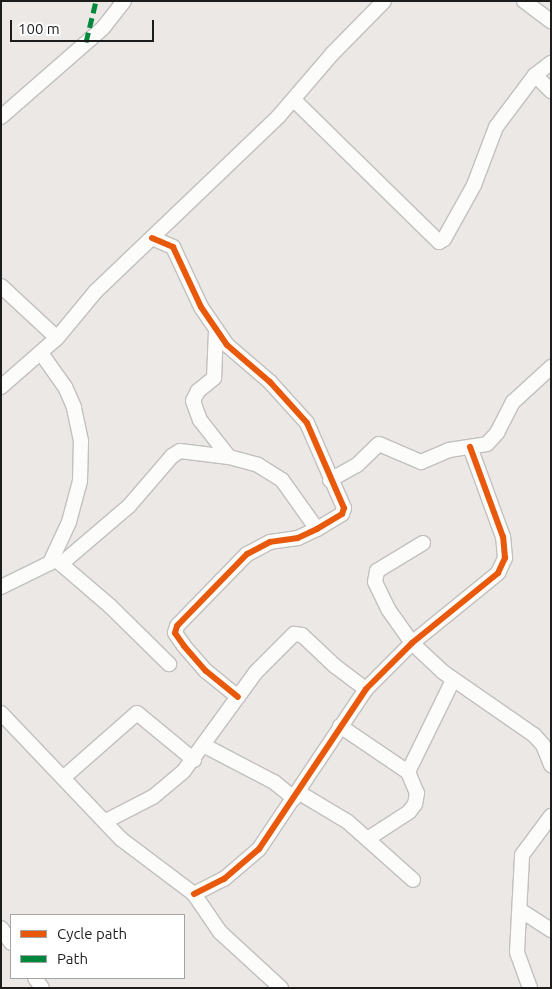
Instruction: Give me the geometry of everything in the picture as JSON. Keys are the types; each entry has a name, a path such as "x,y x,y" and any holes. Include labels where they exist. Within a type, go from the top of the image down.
{"street":[{"path":"1,117 103,28 124,1"},
{"path":"1,387 57,338 96,290 294,100 332,54 384,1"},
{"path":"524,1 551,21"},
{"path":"294,100 439,242 444,239 474,185 496,128 535,75 551,62"},
{"path":"535,75 551,92"},
{"path":"152,238 170,245 176,252 216,331 301,416 344,511 317,530 298,538 270,542 247,554 175,630 184,646 206,671 238,697"},
{"path":"1,286 57,338"},
{"path":"216,331 214,378 198,391 193,401 200,420 229,457"},
{"path":"41,353 65,387 74,407 82,461 69,522 57,561"},
{"path":"330,480 357,465 378,444 421,462 449,450 487,444 493,439 513,402 551,367"},
{"path":"194,894 224,879 248,861 278,824 340,726 366,689 412,643 491,581 505,558 502,538 470,447"},
{"path":"1,587 57,561 129,506 175,453 189,451 229,457 258,465 282,480 317,530"},
{"path":"423,542 379,569 374,580 388,609 412,643 453,680 534,735 543,745 551,765"},
{"path":"57,561 142,635 169,664"},
{"path":"106,821 153,797 194,760 256,672 296,633 366,689"},
{"path":"408,772 453,680"},
{"path":"1,713 126,844 194,894 220,932 281,988"},
{"path":"63,778 137,713 194,760"},
{"path":"340,726 408,772 417,793 415,804 369,838"},
{"path":"205,746 348,822 369,838 413,880"},
{"path":"530,988 517,952 522,855 551,816"},
{"path":"520,910 551,930"},
{"path":"1,928 10,942"}],"marked path":[{"path":"86,42 96,1"}],"cycle path":[{"path":"152,238 173,247 201,307 227,345 270,382 307,423 344,508 342,514 317,529 298,538 270,542 247,554 177,626 175,633 184,646 206,671 238,697"},
{"path":"194,894 224,879 259,849 366,689 412,643 498,573 505,558 503,537 470,447"}]}
